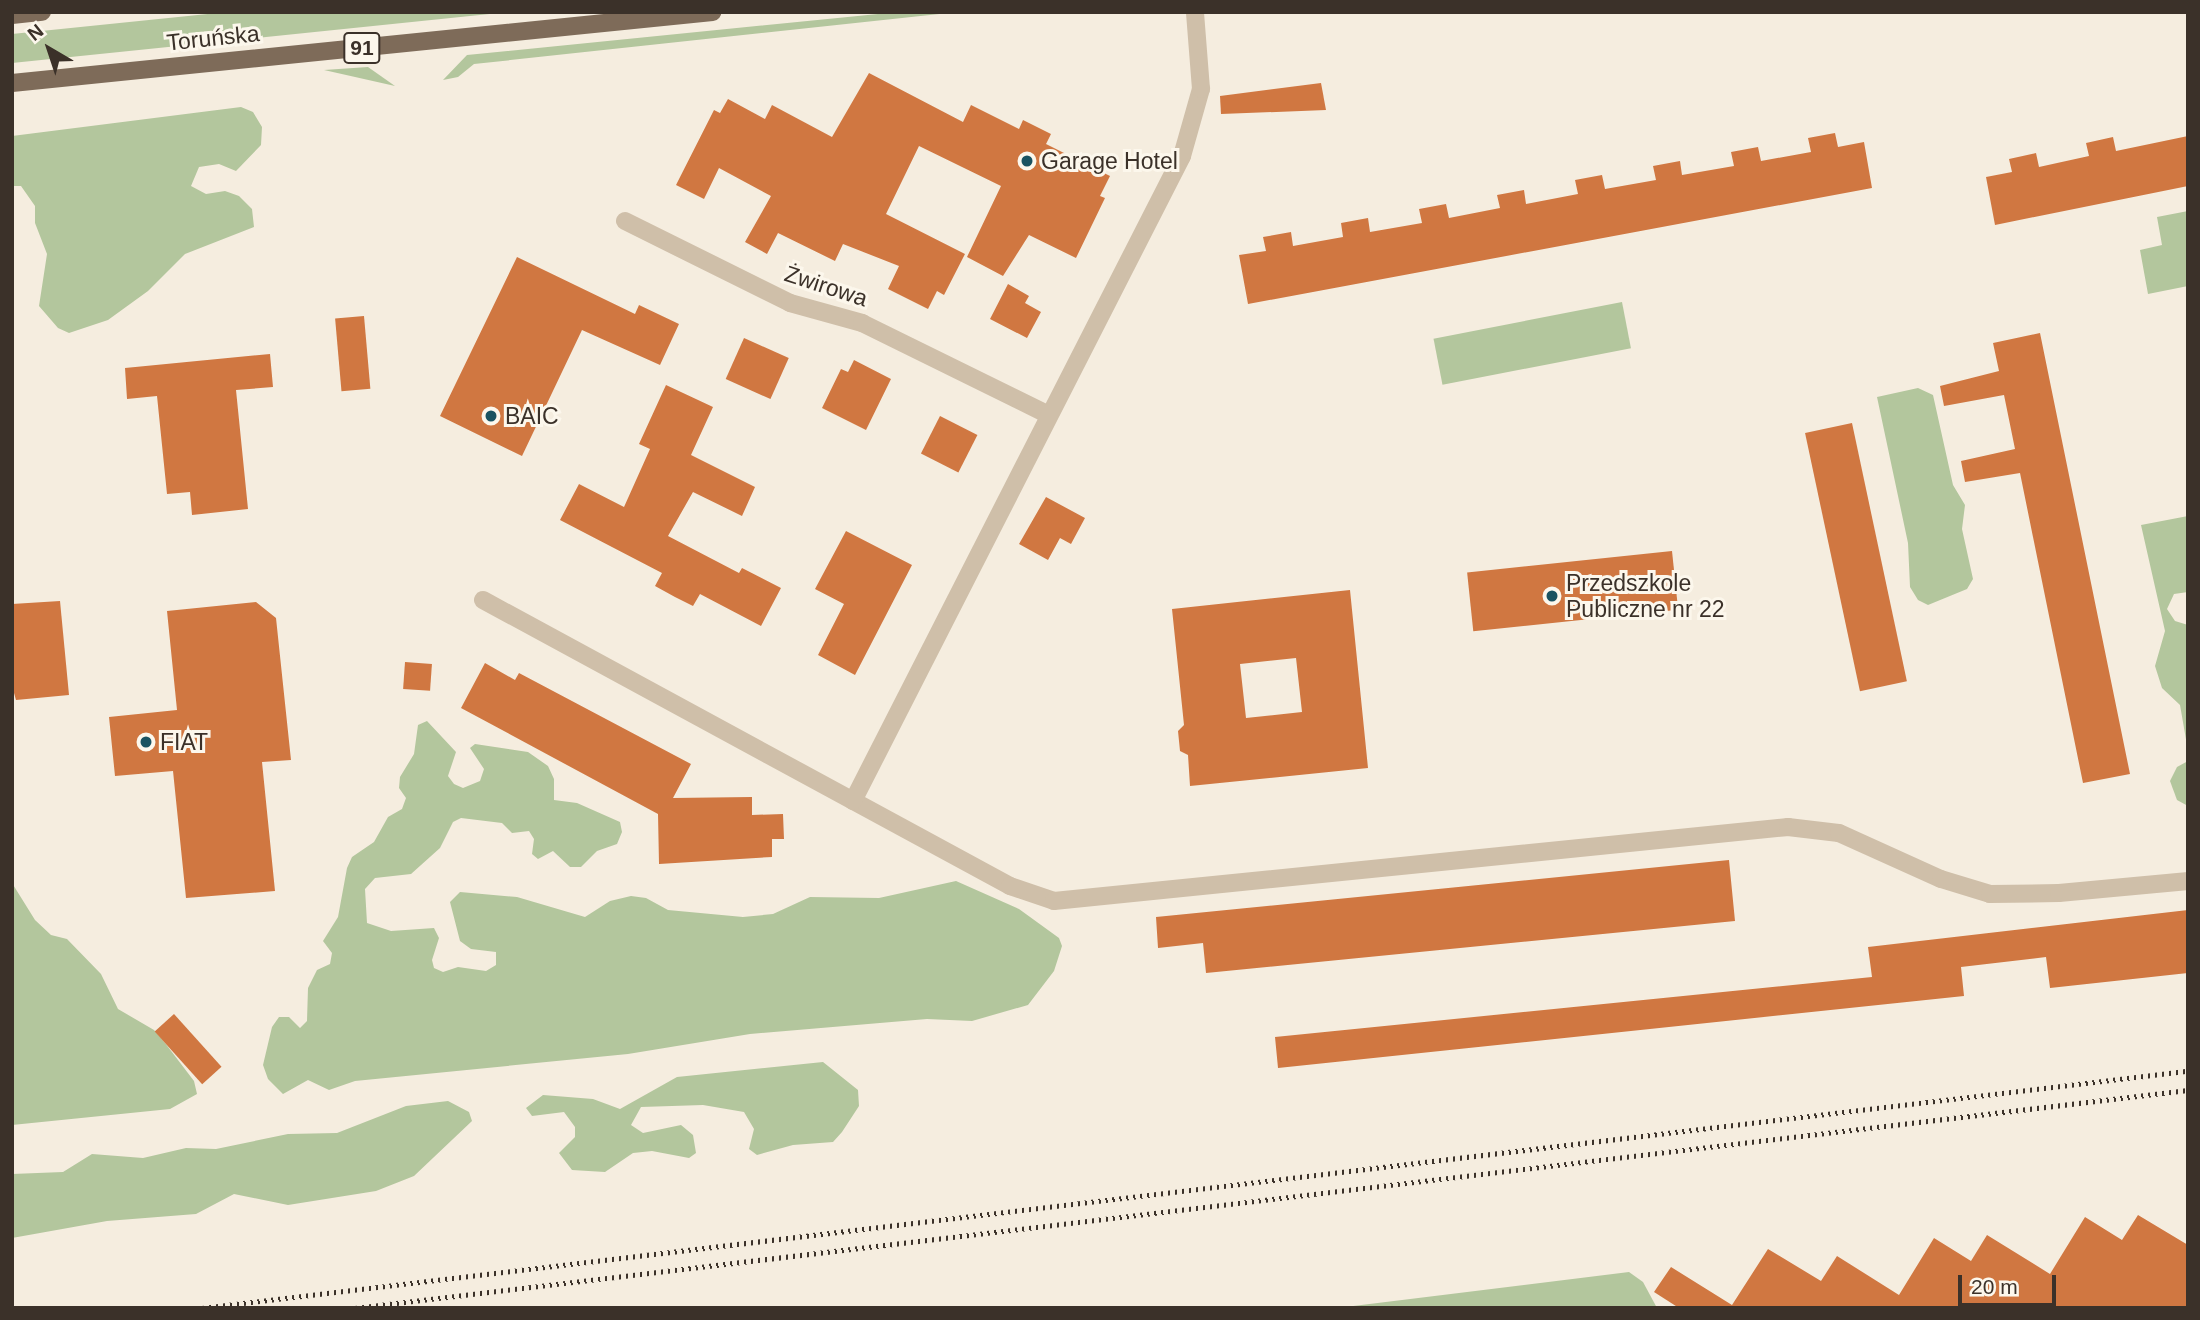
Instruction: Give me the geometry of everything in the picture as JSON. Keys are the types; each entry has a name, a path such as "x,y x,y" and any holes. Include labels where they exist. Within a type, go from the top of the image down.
{"main road":[{"path":"12,15 42,12"},
{"name":"Toruńska","path":"12,83 712,12"}],"street":[{"path":"853,801 1189,137 1202,77 1195,12"},
{"name":"Żwirowa","path":"625,221 790,303 862,323 1049,415"},
{"path":"483,600 1010,886 1054,901 1788,827 1839,833 1941,879 1990,894 2059,893 2188,881"}],"green space":[{"path":"227,12 509,12 12,63 12,34"},
{"path":"898,12 958,12 474,64 458,77 443,80 467,55"},
{"path":"368,67 395,86 324,70"},
{"path":"241,107 253,112 262,127 261,145 236,171 219,164 199,167 191,186 206,194 225,191 239,196 252,209 254,227 185,254 148,291 108,320 69,333 58,328 39,306 47,254 35,223 35,206 21,186 12,186 12,136"},
{"path":"2188,211 2188,286 2148,294 2140,250 2162,245 2157,217"},
{"path":"1622,302 1631,348 1442,385 1434,339"},
{"path":"1918,388 1933,395 1953,485 1965,505 1962,529 1973,579 1967,589 1928,605 1918,600 1910,587 1908,543 1877,397"},
{"path":"2188,516 2188,592 2174,594 2167,609 2175,621 2188,625 2188,751 2180,705 2162,688 2155,666 2165,631 2141,525"},
{"path":"427,721 456,752 448,776 454,784 463,788 480,781 484,769 470,748 475,744 528,752 548,766 554,779 554,800 577,803 620,822 622,832 617,844 597,851 581,867 570,867 553,851 538,859 532,854 534,839 529,831 512,833 502,823 461,818 453,822 440,848 411,874 375,878 365,889 367,923 391,931 434,928 439,938 432,960 434,968 443,972 458,967 486,971 496,965 496,952 471,949 460,941 450,902 460,892 517,897 585,917 610,901 631,896 646,898 668,910 743,917 773,914 810,897 879,898 956,881 1019,909 1059,938 1062,946 1054,971 1028,1005 972,1021 927,1019 750,1034 628,1054 355,1081 329,1090 308,1080 283,1094 268,1079 263,1065 272,1027 279,1017 289,1017 300,1028 307,1021 308,988 317,970 330,964 332,953 323,941 338,917 347,868 352,857 374,842 388,817 402,809 406,798 399,788 400,777 414,754 418,725"},
{"path":"2188,761 2188,806 2177,800 2170,781 2177,767"},
{"path":"12,883 35,920 51,935 67,939 101,974 118,1009 154,1030 194,1081 197,1094 170,1109 12,1125"},
{"path":"823,1062 858,1090 859,1106 842,1132 833,1142 793,1145 757,1155 749,1149 754,1129 744,1112 703,1105 641,1107 631,1125 643,1133 681,1125 693,1135 696,1153 689,1158 652,1151 633,1153 605,1172 572,1170 559,1153 575,1137 575,1127 564,1112 532,1116 526,1108 543,1095 593,1099 620,1109 677,1077"},
{"path":"448,1101 469,1112 472,1121 414,1176 376,1191 288,1205 234,1194 196,1214 107,1221 12,1238 12,1174 63,1172 92,1154 143,1158 186,1148 216,1149 288,1134 337,1133 406,1106"},
{"path":"1629,1272 1643,1282 1657,1308 1337,1308"}],"building":[{"path":"869,73 963,122 971,105 1019,129 1023,120 1051,134 1046,144 1110,176 1100,196 1105,198 1076,258 1029,235 1003,276 967,257 1001,186 919,146 886,214 965,254 944,295 937,291 928,309 888,289 899,266 843,244 835,261 778,233 767,254 745,242 771,196 719,168 704,199 676,185 714,110 720,113 728,99 765,119 772,105 832,137"},
{"path":"1321,83 1326,110 1221,114 1220,96"},
{"path":"1835,133 1838,147 1864,142 1872,188 1248,304 1239,255 1266,251 1263,237 1291,232 1293,246 1343,237 1341,223 1368,218 1370,232 1422,223 1419,209 1446,204 1449,218 1500,208 1497,195 1524,190 1526,204 1578,194 1575,180 1602,175 1605,189 1656,180 1653,166 1680,161 1682,175 1734,166 1731,152 1758,147 1761,161 1811,152 1808,138"},
{"path":"2188,136 2188,186 1995,225 1986,177 2012,172 2009,159 2036,153 2039,167 2089,156 2086,143 2113,137 2116,151"},
{"path":"517,257 635,314 639,305 679,324 660,365 582,330 522,456 440,416"},
{"path":"1008,284 1029,296 1025,303 1041,312 1027,338 990,319"},
{"path":"364,316 370,389 341,391 335,319"},
{"path":"2040,333 2130,774 2083,783 2020,473 1965,482 1961,461 2015,449 2004,395 1944,406 1940,386 1999,371 1993,343"},
{"path":"744,338 789,358 770,399 726,379"},
{"path":"270,354 273,387 236,390 248,509 192,515 190,492 167,494 157,396 127,399 125,368"},
{"path":"854,360 891,379 866,430 822,408 841,369 848,372"},
{"path":"666,385 713,407 691,455 755,487 742,516 693,492 668,536 739,573 742,568 781,588 761,626 700,594 693,606 675,597 655,586 662,573 560,520 579,484 624,507 650,449 639,444"},
{"path":"940,416 977,435 958,472 921,453"},
{"path":"1852,423 1907,681 1860,691 1805,433"},
{"path":"1046,497 1085,518 1071,544 1060,538 1048,560 1019,544"},
{"path":"846,531 912,565 855,675 818,655 844,604 815,589"},
{"path":"1672,551 1678,610 1473,631 1467,573"},
{"path":"1350,590 1368,768 1190,786 1188,755 1180,751 1178,731 1184,725 1172,609","holes":["1296,658 1302,712 1246,718 1240,664"]},
{"path":"60,601 69,695 16,700 12,686 12,604"},
{"path":"256,602 276,618 291,760 262,762 275,891 186,898 173,771 115,776 109,717 177,710 167,611"},
{"path":"405,662 432,664 430,691 403,689"},
{"path":"485,663 515,680 519,673 691,764 673,798 752,797 752,815 783,814 784,839 772,839 772,857 659,864 658,814 461,708"},
{"path":"1729,860 1735,921 1206,973 1203,943 1158,948 1156,917"},
{"path":"2188,910 2188,973 2050,988 2046,957 1961,967 1964,996 1278,1068 1275,1037 1872,977 1868,947"},
{"path":"174,1014 222,1067 202,1084 155,1031"},
{"path":"2138,1215 2188,1245 2188,1308 1679,1308 1654,1292 1671,1267 1732,1305 1768,1249 1821,1281 1837,1256 1899,1295 1934,1238 1971,1261 1987,1235 2050,1274 2085,1217 2122,1240"}],"railway":[{"path":"202,1308 2188,1071"},
{"path":"355,1308 2188,1090"}],"place":[{"name":"Garage Hotel","path":"1027,161"},
{"name":"BAIC","path":"491,416"},
{"name":"Przedszkole Publiczne nr 22","path":"1552,596"},
{"name":"FIAT","path":"146,742"}]}
